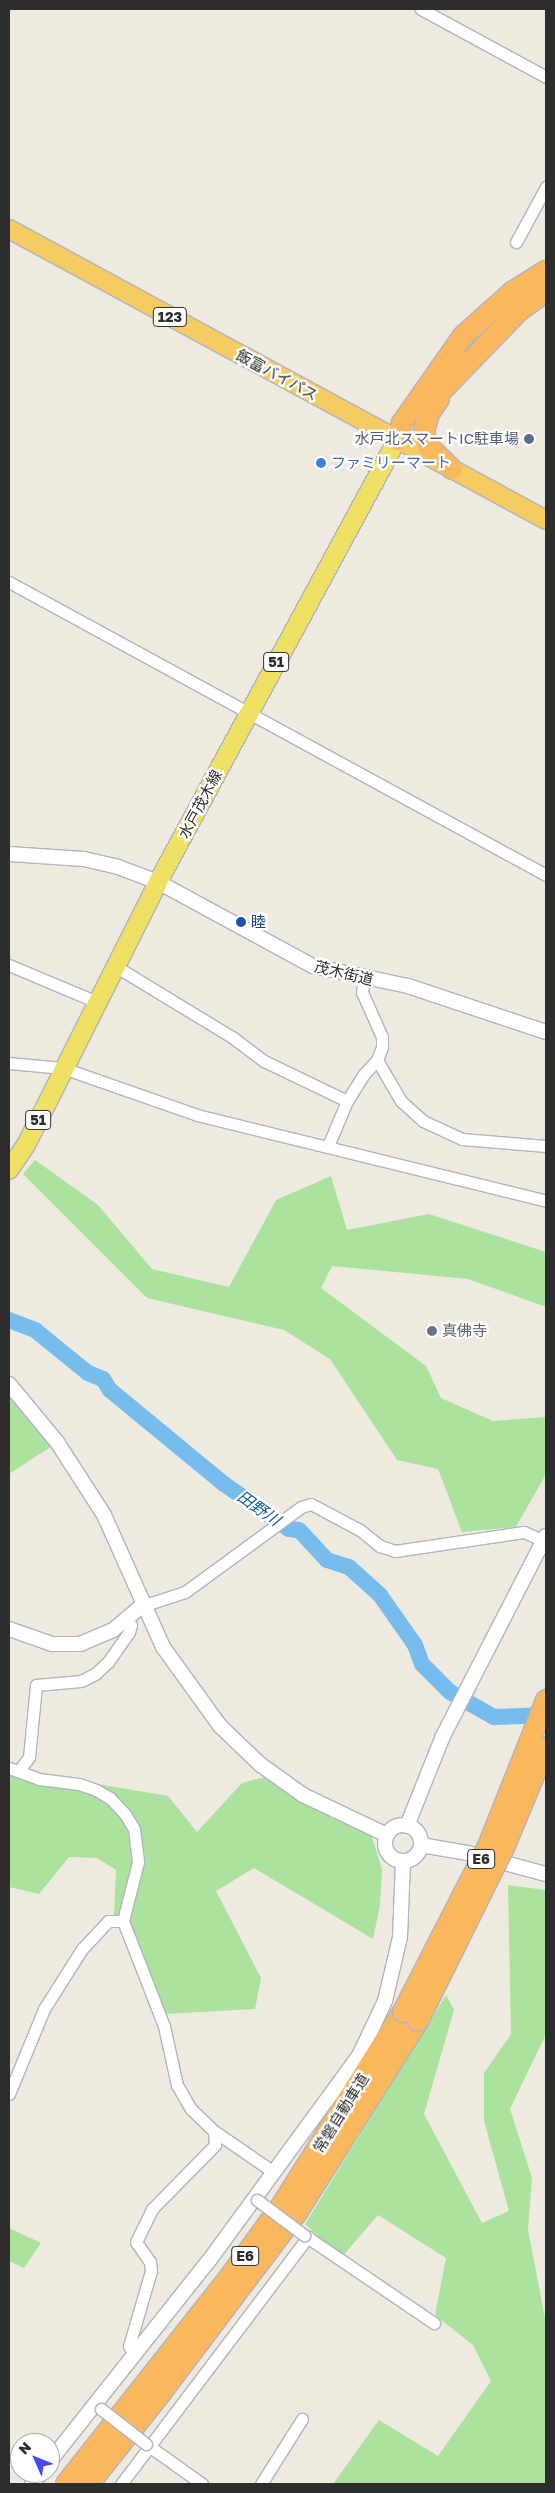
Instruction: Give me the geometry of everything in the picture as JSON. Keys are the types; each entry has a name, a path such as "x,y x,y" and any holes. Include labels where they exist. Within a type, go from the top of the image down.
{"highway":[{"name":"飯富バイパス","path":"9,229 546,520"},
{"path":"397,440 402,423 463,336 512,292 546,271"},
{"path":"397,440 411,429 445,386 520,310 546,292"},
{"path":"445,386 429,414 424,432 428,446 452,469"},
{"name":"常磐自動車道","path":"66,2484 217,2293 282,2204 410,2017 488,1846 546,1700"},
{"name":"常磐自動車道","path":"89,2484 219,2318 298,2211 410,2017 504,1848 546,1747"}],"main road":[{"name":"水戸茂木線","path":"9,1170 26,1145 158,882 248,712 397,440"}],"street":[{"path":"421,9 546,77"},
{"path":"516,242 546,187"},
{"path":"9,582 546,875"},
{"name":"茂木街道","path":"9,854 84,859 118,867 158,882 313,966 364,979 408,986 546,1032"},
{"path":"9,965 97,1002"},
{"path":"115,966 232,1037 264,1061 347,1101"},
{"path":"328,1146 347,1101 363,1075 377,1060 382,1037 362,992 364,979"},
{"path":"377,1060 401,1101 423,1120 462,1139 546,1146"},
{"path":"9,1063 63,1068 197,1115 546,1201"},
{"path":"9,1384 57,1442 104,1515 142,1606 163,1647 187,1684 220,1726 261,1765 303,1795 387,1835"},
{"path":"9,1629 36,1640 66,1645 102,1636 142,1606 185,1592 279,1523 310,1504 360,1530 380,1546 395,1551 524,1532 545,1539 448,1726 407,1826"},
{"path":"125,1619 131,1626 129,1632 108,1662 95,1674 81,1681 36,1685 28,1757 14,1768 39,1779 79,1784 96,1790 110,1798 125,1814 134,1830 138,1862 123,1920 164,2026 177,2085 191,2109 214,2131 272,2171"},
{"path":"407,1826 419,1835 421,1845 413,1858 403,1861 393,1858 387,1850 387,1835 394,1828 407,1826"},
{"path":"421,1845 468,1853 546,1874"},
{"path":"60,2450 98,2406 134,2354 208,2262 255,2199 272,2171 327,2103 359,2056 385,2001 400,1937 403,1861"},
{"path":"9,2094 44,2009 82,1949 108,1922 123,1920"},
{"path":"134,2354 129,2346 151,2271 150,2262 136,2242 152,2209 215,2145 214,2131"},
{"path":"255,2199 434,2324"},
{"path":"121,2484 306,2236"},
{"path":"98,2406 148,2446 202,2484"},
{"path":"261,2484 302,2419"}],"green space":[{"path":"35,1160 98,1205 152,1269 229,1287 276,1200 331,1176 347,1230 429,1214 546,1252 546,1307 468,1279 332,1266 321,1288 426,1366 441,1398 493,1421 546,1417 546,1474 516,1527 462,1532 438,1469 397,1460 330,1359 284,1330 147,1298 23,1174"},
{"path":"9,1395 52,1446 9,1474"},
{"path":"9,1769 168,1796 197,1832 242,1783 269,1776 372,1837 382,1869 380,1905 373,1939 254,1868 216,1891 261,1978 255,2009 164,2014 138,1953 136,1936 129,1923 114,1916 116,1870 97,1858 69,1857 39,1894 9,1887"},
{"path":"508,1885 546,1890 545,2036 510,2109 532,2178 528,2230 546,2323 546,2484 333,2484 379,2420 438,2456 491,2381 473,2345 435,2315 446,2258 378,2215 341,2258 305,2224 446,1995 454,2010 424,2114 482,2223 509,2211 484,2121 484,2073 511,2034"},
{"path":"9,2228 41,2243 24,2268 9,2261"}],"waterway":[{"name":"田野川","path":"9,1320 35,1330 88,1373 103,1379 110,1390 224,1484 289,1529 299,1530 327,1560 349,1567 380,1595 415,1645 422,1664 450,1692 494,1717 546,1715"}],"place":[{"name":"水戸北スマートIC駐車場","path":"529,439"},
{"name":"ファミリーマート","path":"321,463"},
{"name":"睦","path":"241,922"},
{"name":"真佛寺","path":"432,1331"}]}
